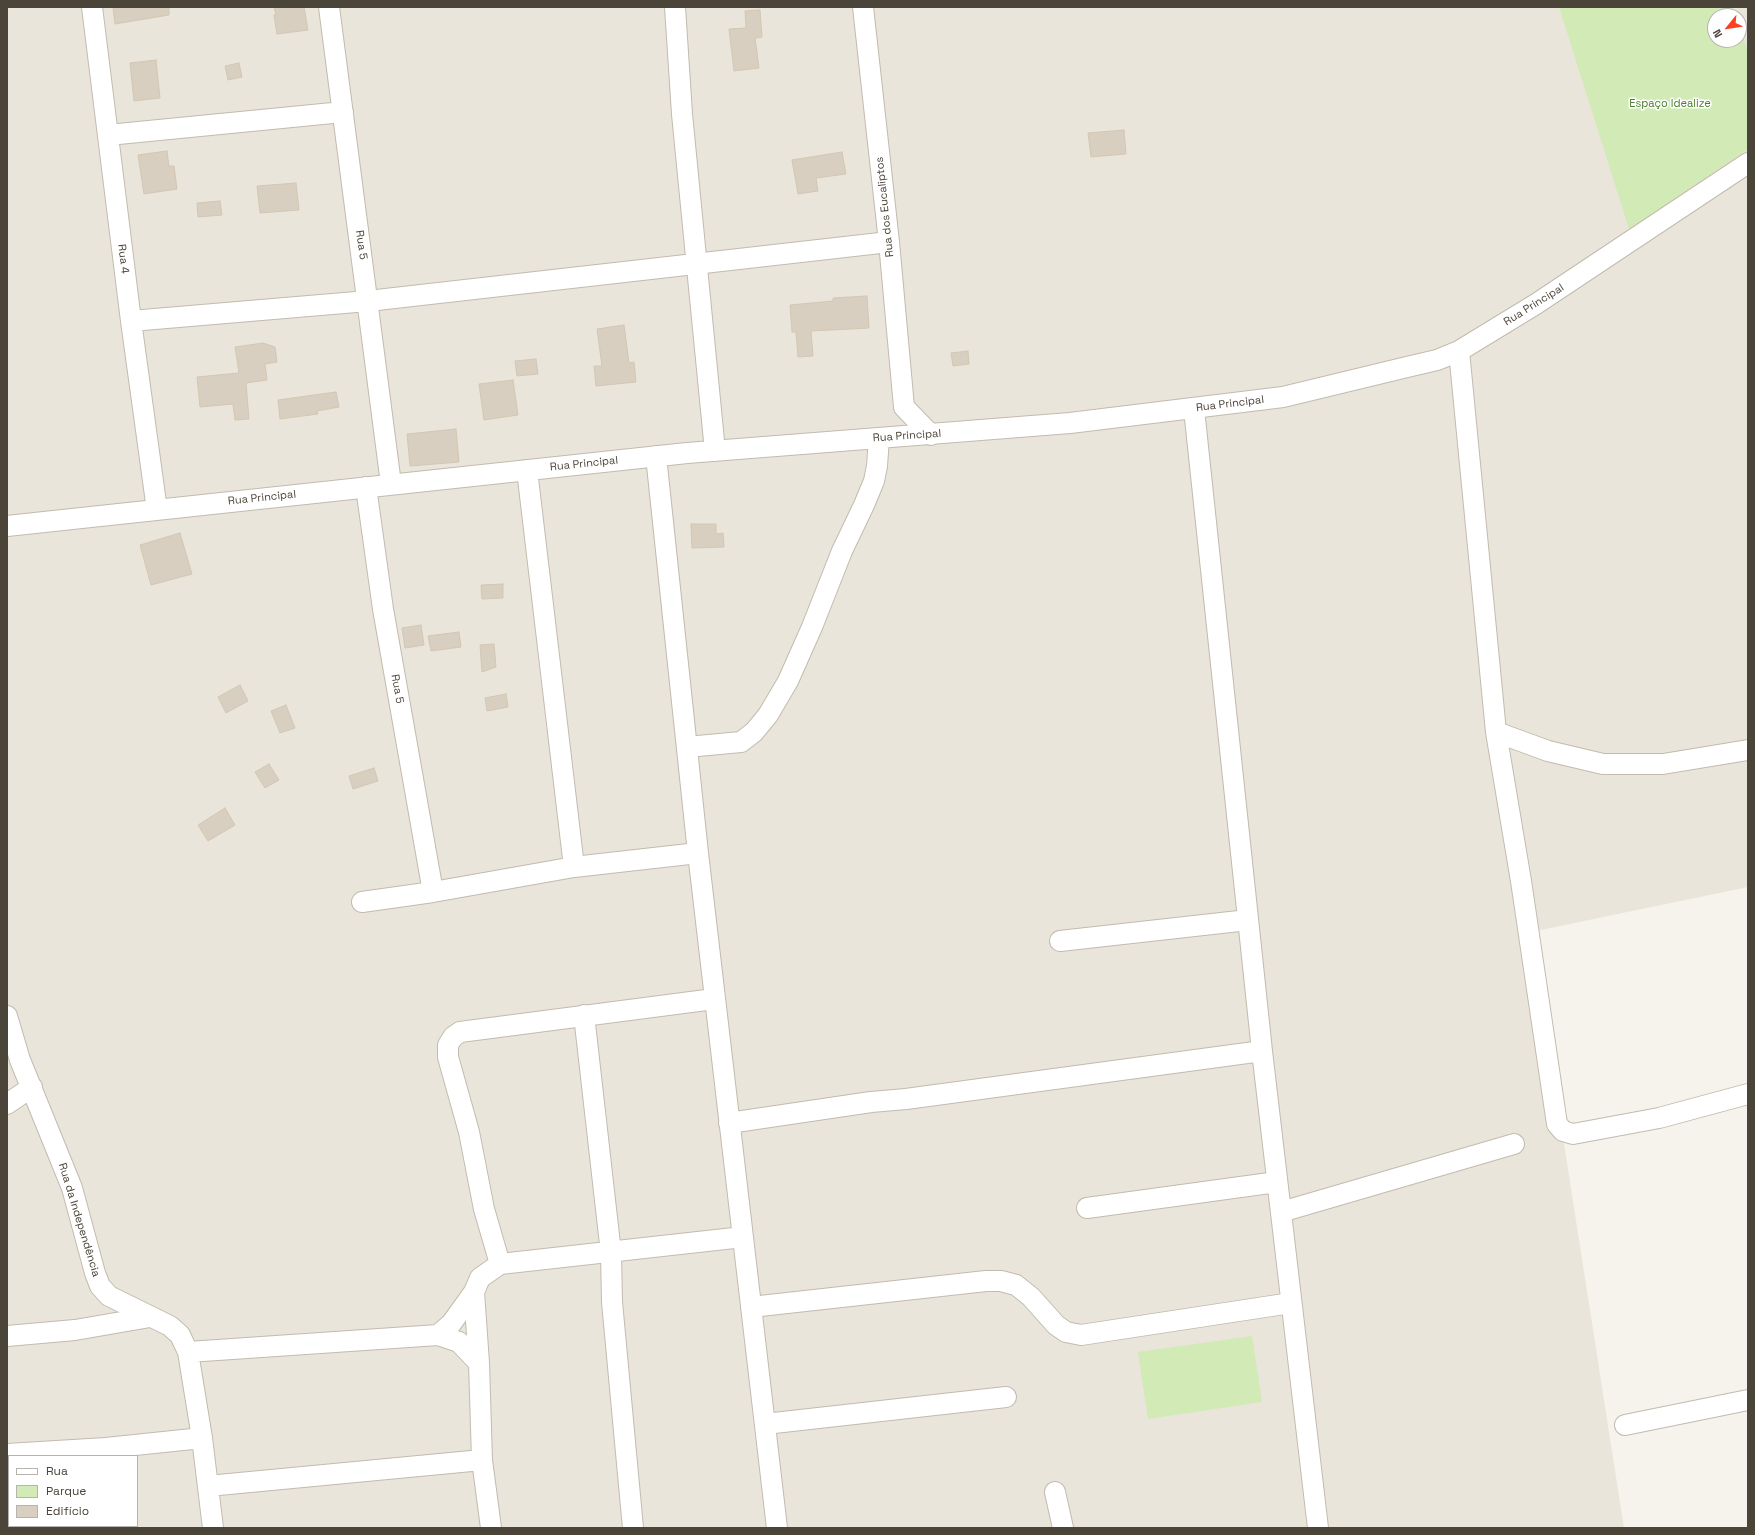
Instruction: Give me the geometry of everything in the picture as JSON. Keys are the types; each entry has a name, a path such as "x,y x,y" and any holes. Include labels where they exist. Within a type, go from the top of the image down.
{"street":[{"name":"Rua 4","path":"92,7 131,321 157,510"},
{"name":"Rua 5","path":"329,7 391,484"},
{"path":"675,7 682,114 698,264 715,451"},
{"name":"Rua dos Eucaliptos","path":"864,7 889,242 904,407"},
{"path":"108,135 343,112"},
{"name":"Rua Principal","path":"7,526 656,456 1070,423 1283,397 1437,360 1459,351 1536,304 1748,163"},
{"path":"131,321 368,301 889,242"},
{"path":"1459,351 1496,732 1521,881 1557,1124 1563,1131 1573,1134 1659,1118 1748,1094"},
{"path":"687,747 740,742 754,732 768,715 788,681 812,627 842,550 864,505 874,481 885,438 904,407 930,435"},
{"path":"1194,409 1262,1051 1318,1528"},
{"path":"656,456 714,999 777,1528"},
{"path":"527,470 574,867"},
{"name":"Rua 5","path":"366,487 383,609 433,892"},
{"path":"1496,732 1548,750 1603,764 1664,764 1748,750"},
{"path":"362,902 433,892 574,867 698,853"},
{"path":"1060,941 1248,920"},
{"path":"500,1264 484,1209 469,1132 448,1057 448,1045 453,1037 460,1032 714,999"},
{"path":"584,1015 611,1253 612,1302 633,1528"},
{"name":"Rua da Independência","path":"7,1016 20,1060 72,1188 95,1273 100,1286 109,1296 170,1326 180,1336 188,1352 202,1438 213,1528"},
{"path":"729,1123 838,1106 906,1099 1262,1051"},
{"path":"7,1104 32,1087"},
{"path":"1281,1212 1514,1144"},
{"path":"1087,1208 1277,1182"},
{"path":"438,1336 451,1324 474,1292 480,1278 500,1264 743,1238"},
{"path":"751,1307 986,1281 1001,1281 1016,1285 1031,1297 1056,1325 1066,1332 1081,1335 1292,1303"},
{"path":"474,1292 479,1363 482,1460 492,1528"},
{"path":"7,1336 75,1330 150,1317"},
{"path":"188,1352 438,1336 459,1342 479,1363"},
{"path":"765,1424 1006,1397"},
{"path":"1625,1425 1748,1400"},
{"path":"7,1454 106,1448 202,1438"},
{"path":"208,1486 482,1460"},
{"path":"1055,1492 1063,1528"}],"shaded area":[{"path":"7,7 1748,7 1748,887 1531,932 1624,1528 7,1528"}],"green space":[{"name":"Espaço Idealize","path":"1559,7 1732,7 1707,8 1707,48 1747,48 1748,149 1629,229"},
{"path":"1252,1336 1262,1402 1148,1419 1138,1352"}],"building":[{"path":"113,7 169,7 169,15 115,24"},
{"path":"274,7 304,7 308,30 277,34"},
{"path":"760,10 762,37 755,38 759,68 734,71 729,29 746,28 745,11"},
{"path":"156,60 160,98 134,101 130,63"},
{"path":"239,63 242,77 228,80 225,66"},
{"path":"1124,130 1126,154 1091,157 1088,133"},
{"path":"167,151 169,166 174,166 177,189 144,194 138,155"},
{"path":"842,152 846,174 816,178 818,191 798,194 792,160"},
{"path":"296,183 299,210 260,213 257,186"},
{"path":"220,201 222,215 198,217 197,203"},
{"path":"867,296 869,328 811,331 813,356 798,357 796,332 792,332 790,305 833,301 833,298"},
{"path":"624,325 629,363 634,362 636,382 596,386 594,366 602,366 597,329"},
{"path":"263,343 275,347 277,362 265,364 267,380 246,383 249,419 235,420 233,404 200,407 197,377 239,373 235,347"},
{"path":"968,351 969,364 953,366 951,353"},
{"path":"536,359 538,374 517,376 515,361"},
{"path":"513,380 518,415 484,420 479,384"},
{"path":"336,392 339,407 317,411 318,414 280,419 278,400"},
{"path":"456,429 459,462 410,466 407,434"},
{"path":"691,524 716,524 716,534 723,533 724,547 692,548"},
{"path":"180,533 192,574 151,585 140,545"},
{"path":"503,584 503,598 482,599 481,585"},
{"path":"421,625 424,645 405,648 402,628"},
{"path":"459,632 461,647 431,651 428,636"},
{"path":"494,644 496,667 482,672 480,645"},
{"path":"240,685 248,701 226,713 218,697"},
{"path":"506,694 508,707 487,711 485,698"},
{"path":"286,705 295,728 280,733 271,711"},
{"path":"269,764 279,780 265,788 255,772"},
{"path":"374,768 378,781 353,789 349,776"},
{"path":"225,808 235,825 208,841 198,825"}]}
